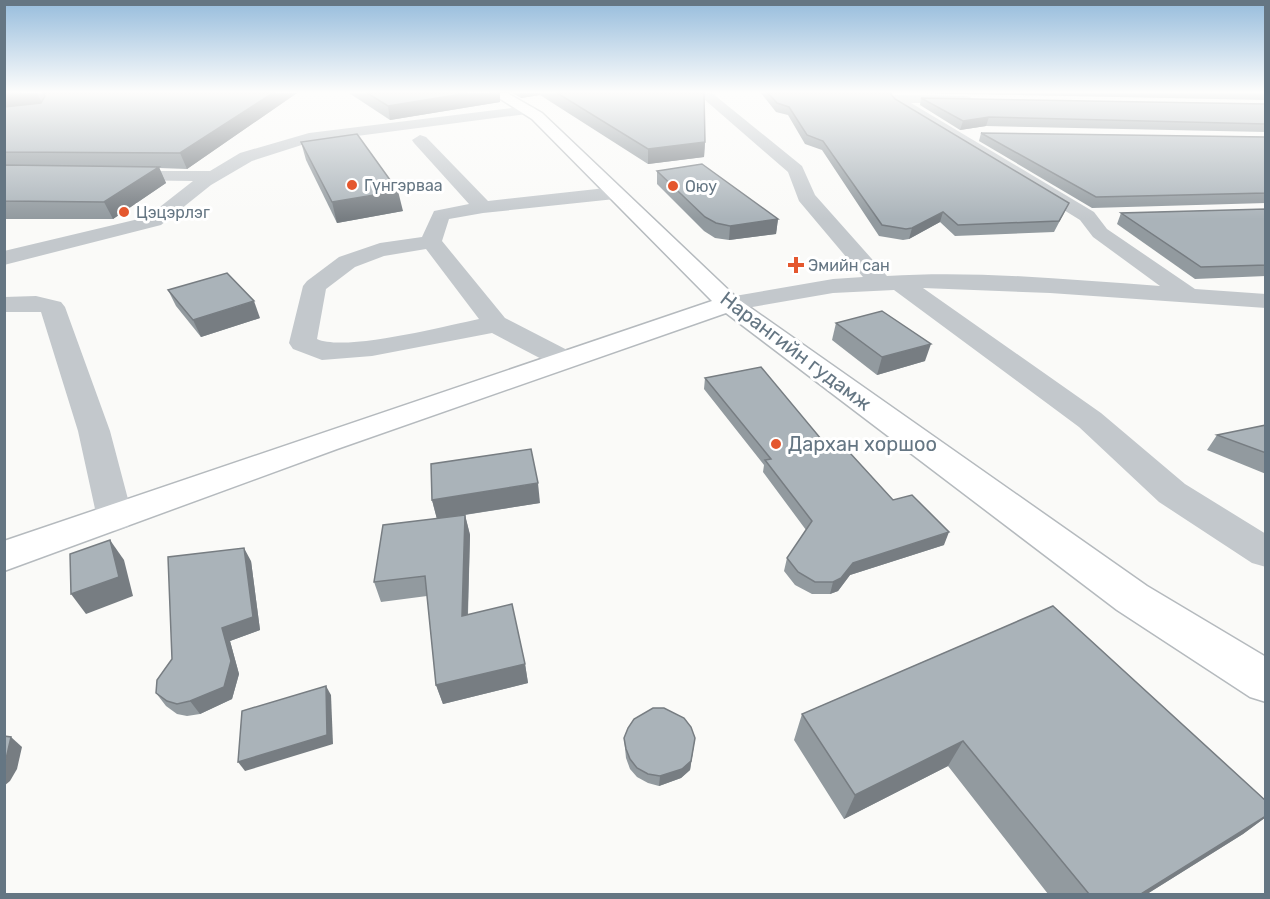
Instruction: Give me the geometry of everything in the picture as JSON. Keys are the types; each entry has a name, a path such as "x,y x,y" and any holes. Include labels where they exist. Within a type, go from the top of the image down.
{"main road":[{"name":"Нарангийн гудамж","path":"555,135 729,304 1132,598 1266,682"},
{"path":"4,556 563,359 729,304"}],"street":[{"path":"4,258 154,221 213,176 246,157 309,138 333,135"},
{"path":"754,135 796,170 806,197 889,282 1090,420 1172,493 1266,553"},
{"path":"969,135 1087,216 1100,233 1188,295"},
{"path":"420,140 483,207"},
{"path":"97,175 213,176"},
{"path":"431,242 441,215 483,207 615,193"},
{"path":"1087,216 1111,216"},
{"path":"431,242 380,250 346,262 315,286 303,344 322,352 372,348 496,324"},
{"path":"431,242 496,324 563,359"},
{"path":"729,304 833,286 889,282 1050,286 1266,300"},
{"path":"4,305 36,303 52,307 94,431 115,518"}],"building":[{"path":"4,135 208,135 180,153 4,152"},
{"name":"Гүнгэрваа","path":"358,135 398,191 332,202 301,142"},
{"path":"625,135 705,135 705,142 648,149"},
{"path":"807,135 955,135 1069,203 1059,221 958,225 943,212 912,228 882,225 823,141"},
{"path":"985,135 1266,137 1266,193 1096,197"},
{"path":"702,164 778,219 730,226 716,223 705,217 657,171"},
{"path":"4,165 159,167 104,202 4,201"},
{"path":"1266,209 1266,265 1201,267 1121,213"},
{"path":"227,273 254,301 193,320 168,290"},
{"path":"882,311 931,344 882,357 836,323"},
{"path":"761,367 826,445 840,442 893,500 912,495 949,532 853,563 841,578 833,582 815,582 798,572 787,558 812,521 765,460 771,459 705,378"},
{"path":"1266,425 1266,453 1217,435"},
{"path":"531,449 538,483 432,500 431,464"},
{"path":"465,515 462,616 512,604 525,664 436,685 425,576 374,582 383,525"},
{"path":"110,540 119,577 71,594 70,554"},
{"path":"244,548 253,617 222,628 231,661 224,687 190,701 177,704 167,701 156,693 157,680 172,659 168,557"},
{"path":"1053,606 1266,801 1266,816 1141,894 1089,894 963,741 855,795 802,714"},
{"path":"326,686 327,735 238,762 242,711"},
{"path":"653,708 664,708 684,718 695,738 691,761 682,769 660,776 648,774 637,768 630,759 624,738 634,719"},
{"path":"4,736 11,737 4,762"}],"place":[{"name":"Гүнгэрваа","path":"352,185"},
{"name":"Оюу","path":"673,186"},
{"name":"Цэцэрлэг","path":"124,212"},
{"name":"Эмийн сан","path":"796,265"},
{"name":"Дархан хоршоо","path":"776,444"}]}
